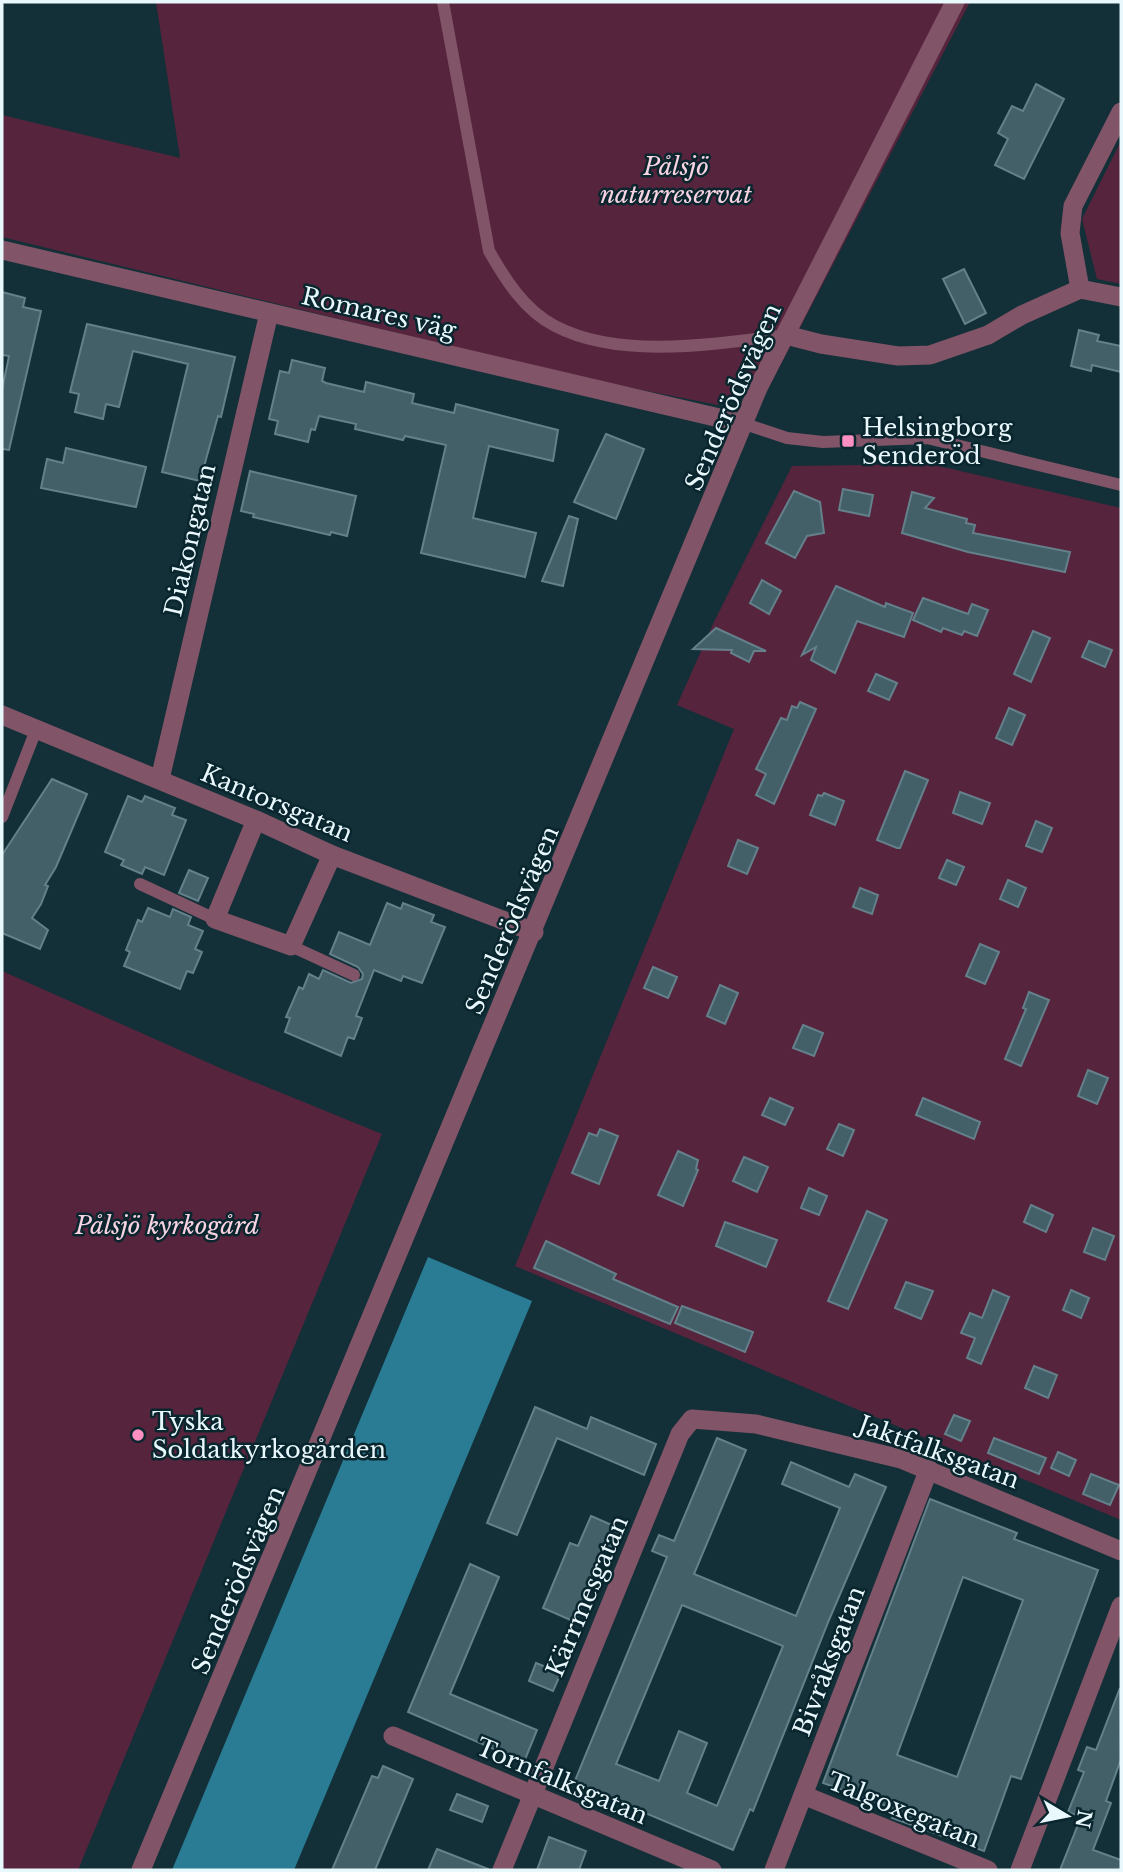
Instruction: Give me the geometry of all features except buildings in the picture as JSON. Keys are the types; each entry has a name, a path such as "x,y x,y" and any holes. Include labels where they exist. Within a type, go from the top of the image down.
{"street":[{"name":"Senderödsvägen","path":"141,1870 534,932 758,387 955,2"},
{"path":"1080,289 1070,233 1073,206 1121,112"},
{"name":"Romares väg","path":"2,250 745,424"},
{"path":"786,335 821,344 898,356 930,355 988,335 1022,315 1080,289 1121,297"},
{"name":"Diakongatan","path":"160,779 269,313"},
{"name":"Kantorsgatan","path":"2,715 160,779 332,855 534,932"},
{"path":"256,820 215,919 291,946 332,855"},
{"name":"Jaktfalksgatan","path":"692,1419 756,1424 849,1444 929,1469 1121,1551"},
{"name":"Kärrmesgatan","path":"502,1870 530,1794 680,1434 692,1419"},
{"name":"Bivråksgatan","path":"774,1870 929,1469"},
{"path":"1020,1870 1121,1606"},
{"name":"Tornfalksgatan","path":"393,1736 712,1870"},
{"name":"Talgoxegatan","path":"803,1795 988,1870"}],"lane":[{"path":"443,2 489,251 505,279 527,305 553,325 581,337 611,344 668,346 786,335"},
{"path":"745,424 787,438 823,442 928,438 1121,485"},
{"path":"2,817 36,730"},
{"path":"139,884 215,919"},
{"path":"291,946 354,975"}],"green space":[{"name":"Pålsjö naturreservat","path":"156,2 970,2 770,385 742,378 731,398 718,405 582,378 2,237 2,115 180,158"},
{"path":"1121,141 1121,284 1097,279 1082,219"},
{"path":"930,464 1121,508 1121,1520 515,1266 734,729 677,705 714,622 792,466"},
{"name":"Pålsjö kyrkogård","path":"2,971 220,1068 382,1134 78,1870 2,1870"}],"water":[{"path":"428,1257 532,1301 294,1870 172,1870"}],"place":[{"name":"Helsingborg Senderöd","path":"848,441"},
{"name":"Tyska Soldatkyrkogården","path":"138,1435"}]}
